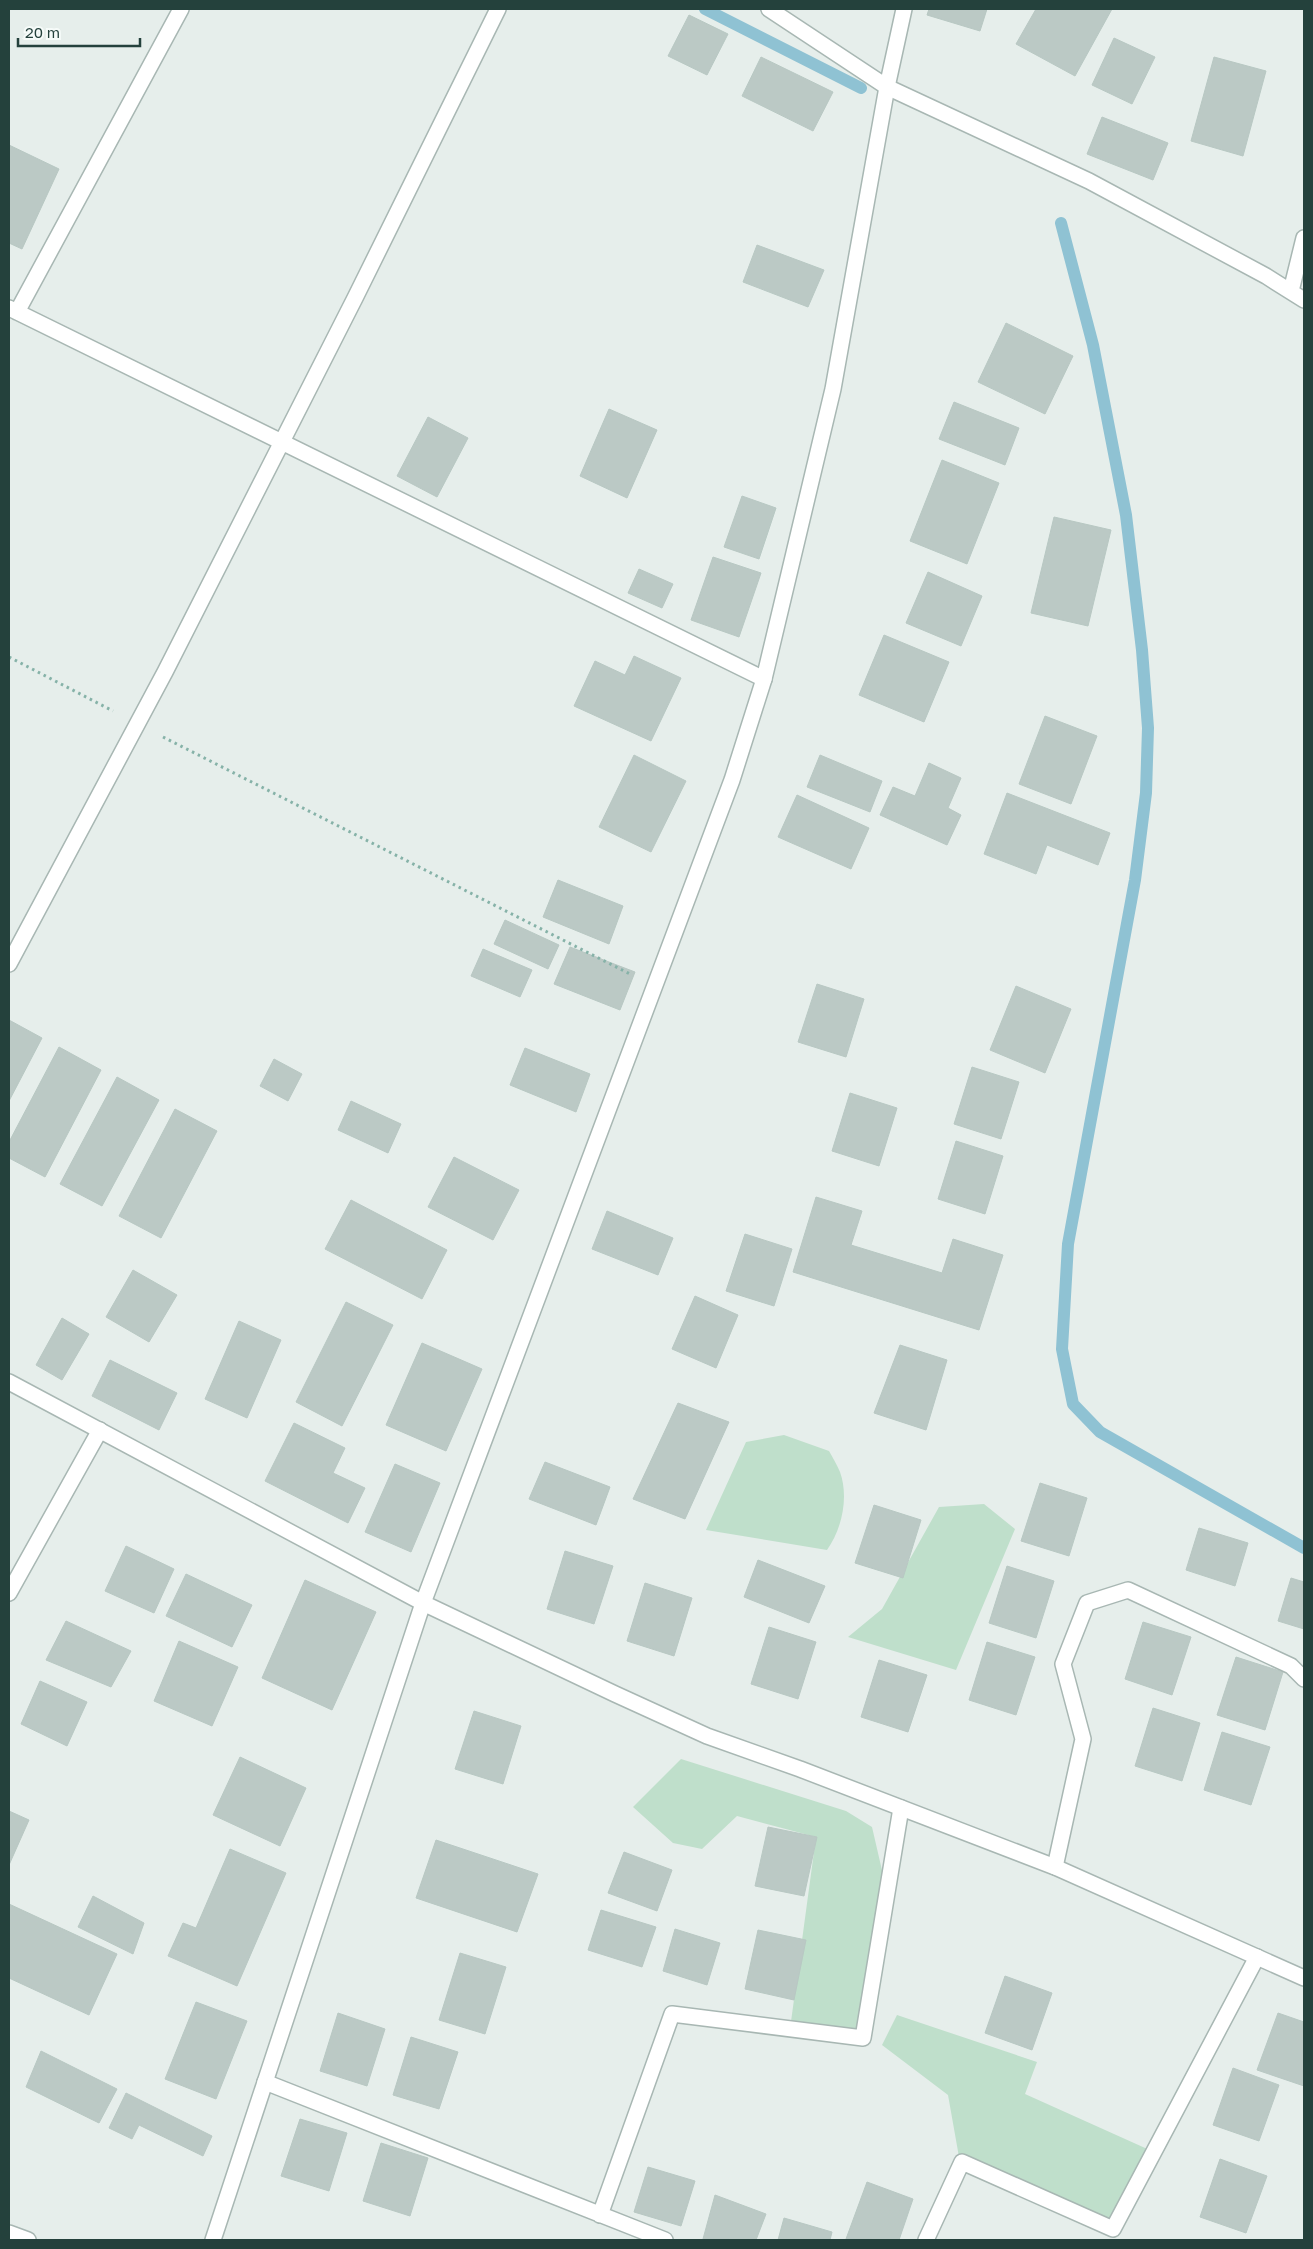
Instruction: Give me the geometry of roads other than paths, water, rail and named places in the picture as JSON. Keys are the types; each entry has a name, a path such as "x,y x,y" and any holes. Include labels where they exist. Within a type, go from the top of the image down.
{"street":[{"path":"181,9 13,310 764,679"},
{"path":"9,964 138,724 283,441 498,9"},
{"path":"769,9 887,87 1089,181 1304,300"},
{"path":"213,2240 423,1603 732,780 764,679 832,389 887,87 904,9"},
{"path":"1290,291 1304,238"},
{"path":"9,1382 423,1603 707,1736 1056,1867 1304,1978"},
{"path":"9,1593 100,1430"},
{"path":"1056,1867 1084,1739 1063,1664 1087,1603 1128,1590 1291,1666 1304,1679"},
{"path":"600,2214 672,2014 863,2038 902,1808"},
{"path":"926,2240 962,2162 1113,2229 1257,1957"},
{"path":"265,2082 666,2240"},
{"path":"9,2233 28,2240"}],"waterway":[{"path":"705,9 861,88"},
{"path":"1061,223 1093,345 1126,515 1142,650 1148,728 1146,793 1135,880 1068,1244 1062,1349 1073,1404 1100,1432 1304,1548"}]}
